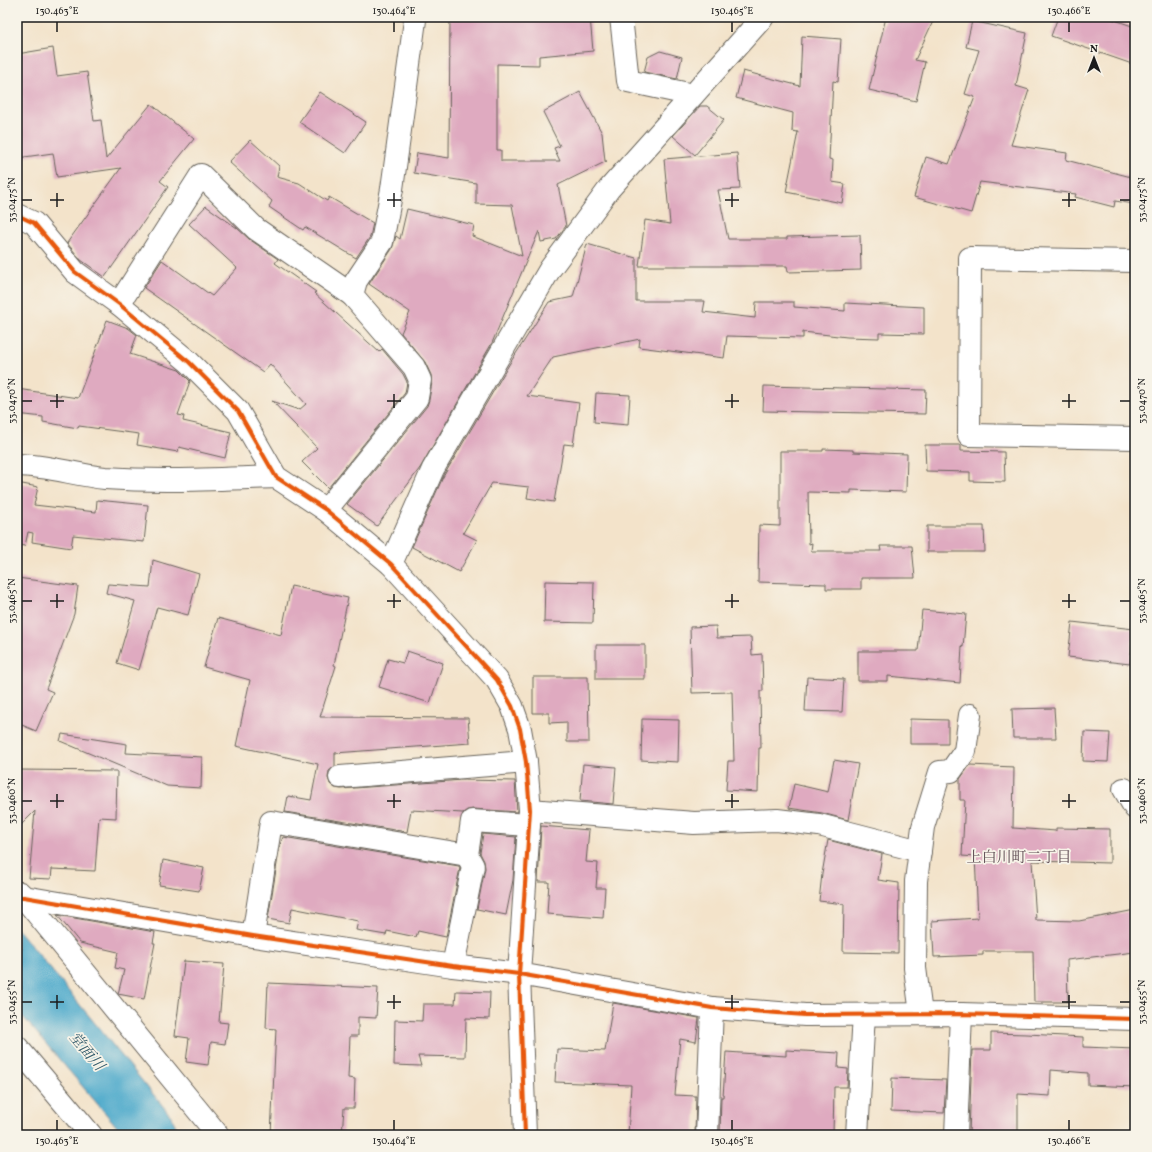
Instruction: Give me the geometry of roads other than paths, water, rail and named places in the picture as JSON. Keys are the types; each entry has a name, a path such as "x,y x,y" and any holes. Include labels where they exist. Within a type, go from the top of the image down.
{"street":[{"path":"352,295 356,281 382,242 392,189 414,28 414,17"},
{"path":"621,17 628,81 693,95"},
{"path":"391,564 433,469 550,269 609,189 763,17"},
{"path":"120,304 201,175 256,229 352,295 414,367 420,380 417,398 326,510"},
{"path":"17,215 34,223 75,272 120,304 189,362 238,410 276,477 326,510 391,564 497,680 512,706 520,729 526,762 530,818 519,974 525,1135"},
{"path":"1135,260 970,258 969,435 1135,438"},
{"path":"17,465 31,465 103,477 174,481 276,477"},
{"path":"921,1014 915,968 916,881 923,827 940,772 951,771 965,751 970,715"},
{"path":"340,777 526,762"},
{"path":"1124,789 1135,808"},
{"path":"453,966 473,866 467,855 472,821 530,818 694,823 778,820 819,825 920,851"},
{"path":"253,936 271,822 467,855"},
{"path":"19,895 253,936 453,966 519,974 712,1008 806,1015 961,1014 1135,1019"},
{"path":"19,895 218,1135"},
{"path":"707,1135 712,1008"},
{"path":"858,1135 864,1014"},
{"path":"956,1135 961,1014"},
{"path":"17,1047 91,1135"}],"water":[{"name":"堂面川","path":"17,928 171,1116 180,1135 124,1135 17,1010"}],"district":[{"name":"上白川町二丁目","path":"1019,857"}]}
